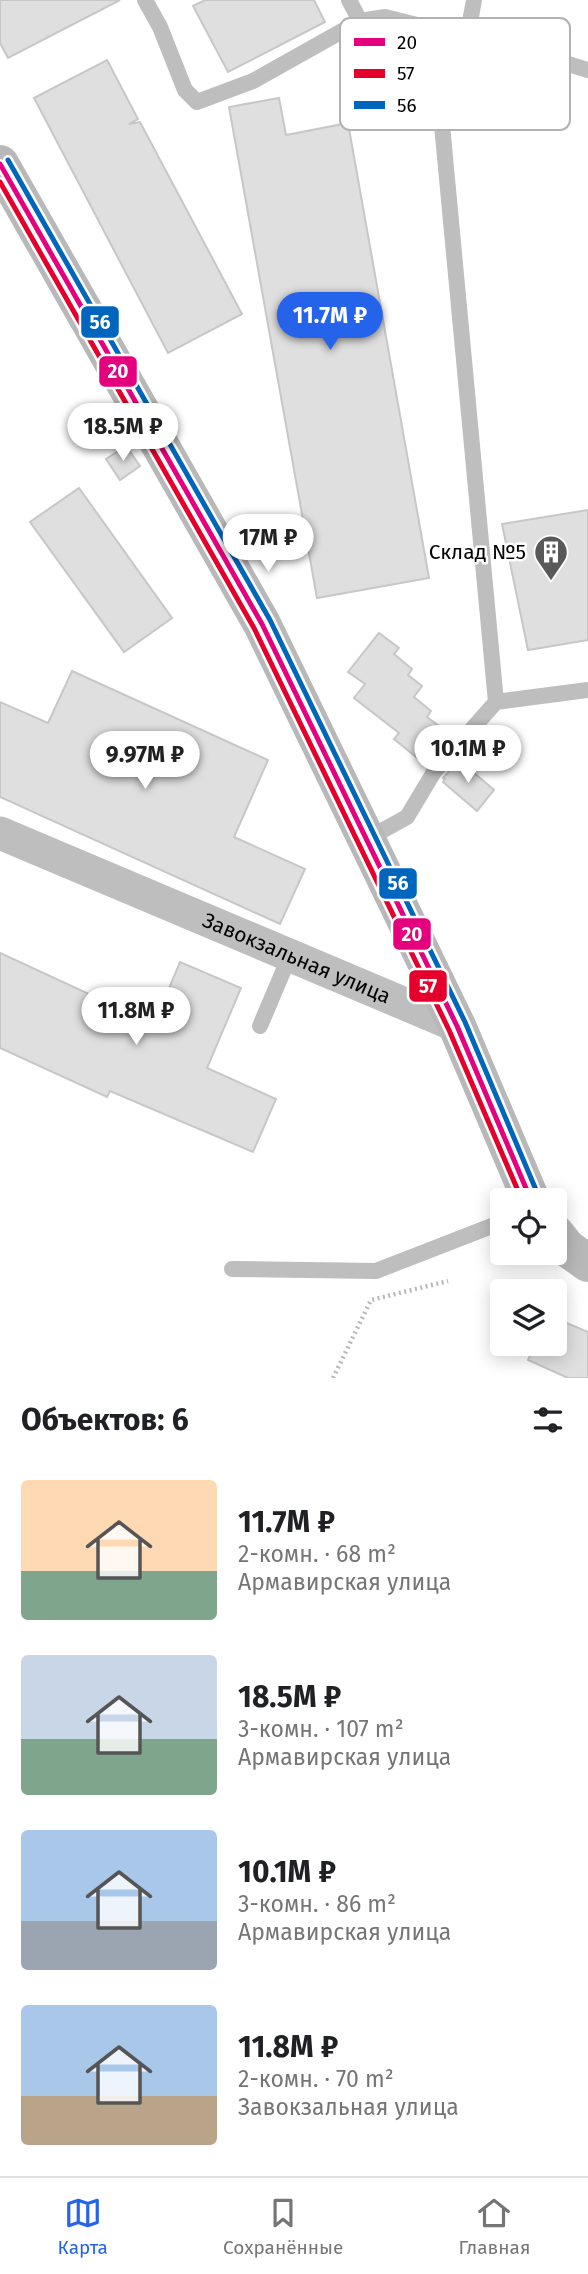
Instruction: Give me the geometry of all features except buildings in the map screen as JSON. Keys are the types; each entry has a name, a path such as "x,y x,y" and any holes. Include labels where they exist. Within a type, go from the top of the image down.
{"main road":[{"path":"0,164 262,624 457,1026 526,1188"},
{"path":"567,1248 588,1263"}],"street":[{"name":"Завокзальная улица","path":"0,832 457,1026"}],"lane":[{"path":"145,0 160,27 185,90 197,102 253,81 340,32"},
{"path":"349,0 358,18"},
{"path":"471,18 474,0"},
{"path":"570,64 588,70"},
{"path":"442,130 496,702"},
{"path":"367,839 407,817 434,772 496,702 588,690"},
{"path":"260,1026 290,955"},
{"path":"232,1269 376,1271 490,1227"}],"path":[{"path":"332,1378 371,1300 448,1281"}],"transit line":[{"name":"56","path":"8,160 270,620 465,1022 535,1188"},
{"name":"20","path":"0,164 262,624 457,1026 526,1188"},
{"name":"57","path":"0,182 254,628 449,1030 517,1188"}],"place":[{"name":"Склад №5","path":"551,582"}]}
